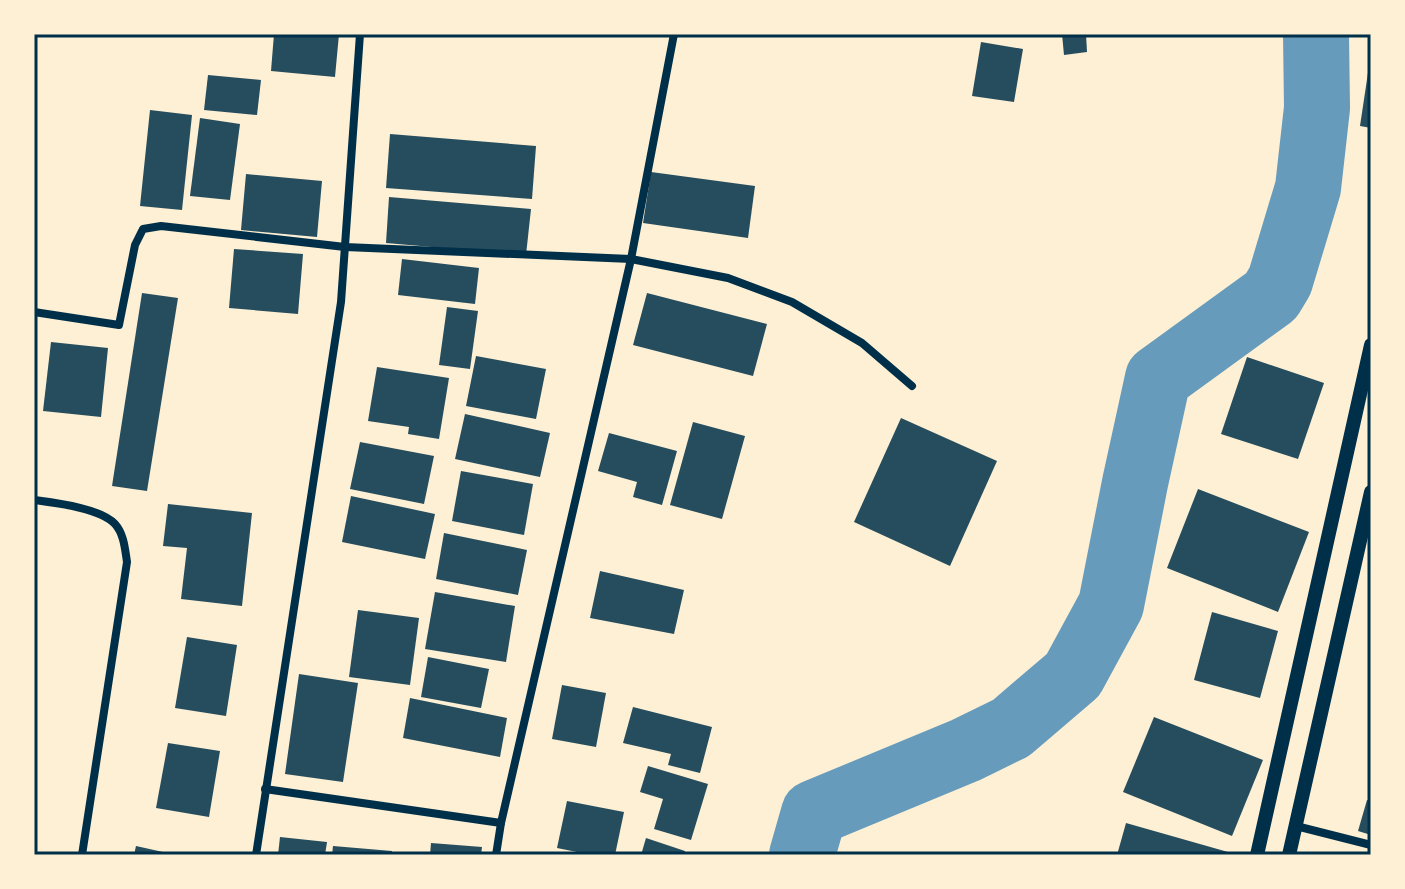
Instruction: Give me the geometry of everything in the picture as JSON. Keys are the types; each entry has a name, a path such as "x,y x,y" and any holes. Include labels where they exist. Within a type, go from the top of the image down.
{"street":[{"path":"256,855 341,302 360,34"},
{"path":"496,855 631,259 674,34"},
{"path":"34,312 119,325 135,245 143,229 161,226 345,247 631,259 728,278 792,302 862,343 912,386"},
{"path":"1257,855 1367,384 1371,345"},
{"path":"1289,855 1371,492"},
{"path":"34,500 71,506 114,522 123,541 127,562 82,855"},
{"path":"265,789 501,823"},
{"path":"1296,826 1371,845"}],"building":[{"path":"274,34 339,34 335,77 271,71"},
{"path":"1062,34 1086,34 1087,52 1064,55"},
{"path":"981,42 1023,49 1014,102 972,96"},
{"path":"1371,66 1371,128 1360,126"},
{"path":"208,75 261,80 257,115 204,110"},
{"path":"150,110 192,115 182,210 140,206"},
{"path":"200,118 240,124 230,200 190,196"},
{"path":"390,134 536,146 532,199 386,188"},
{"path":"651,172 755,186 748,238 643,223"},
{"path":"246,174 322,181 317,237 241,230"},
{"path":"389,197 531,209 526,255 386,243"},
{"path":"234,249 303,254 298,314 229,308"},
{"path":"402,259 479,268 475,304 398,295"},
{"path":"142,293 178,298 147,491 112,486"},
{"path":"647,293 767,324 753,376 633,345"},
{"path":"447,307 478,311 470,369 439,365"},
{"path":"51,342 108,348 101,417 43,411"},
{"path":"476,356 546,369 536,419 466,406"},
{"path":"1247,357 1324,383 1298,459 1221,434"},
{"path":"377,367 449,378 439,439 408,434 409,427 368,421"},
{"path":"465,414 550,433 540,477 455,459"},
{"path":"901,418 997,461 950,566 854,522"},
{"path":"693,422 745,436 722,519 670,505"},
{"path":"609,433 677,451 662,505 633,497 637,482 598,471"},
{"path":"360,442 434,456 424,504 350,489"},
{"path":"461,471 533,484 524,535 452,521"},
{"path":"1198,489 1309,532 1278,612 1167,568"},
{"path":"351,496 435,514 425,559 342,542"},
{"path":"168,504 252,513 242,606 181,599 187,548 163,546"},
{"path":"444,533 527,550 518,595 436,579"},
{"path":"600,571 684,590 674,634 590,618"},
{"path":"435,592 515,606 506,662 425,649"},
{"path":"358,610 419,618 410,685 349,677"},
{"path":"1212,612 1278,631 1260,698 1194,680"},
{"path":"187,637 237,645 226,716 175,708"},
{"path":"428,657 489,669 481,708 421,697"},
{"path":"299,674 358,683 343,782 285,774"},
{"path":"562,685 606,693 596,747 552,739"},
{"path":"410,698 507,718 500,757 403,738"},
{"path":"633,707 712,727 700,773 668,765 671,754 623,743"},
{"path":"1154,717 1263,760 1232,836 1123,792"},
{"path":"168,743 220,751 209,817 156,808"},
{"path":"648,766 708,784 691,840 654,829 663,799 640,792"},
{"path":"1367,800 1371,801 1371,835 1358,831"},
{"path":"567,801 624,812 615,855 592,855 557,848"},
{"path":"1126,823 1235,854 1117,855"},
{"path":"280,837 327,842 325,855 278,855"},
{"path":"646,838 685,851 684,855 641,855"},
{"path":"431,843 482,847 481,855 430,855"},
{"path":"136,846 172,854 172,855 134,855"},
{"path":"333,846 392,851 392,855 332,855"}],"waterway":[{"path":"802,855 814,813 1011,728 1073,675 1111,605 1158,378 1271,296 1280,281 1308,188 1317,108 1316,34"}]}
